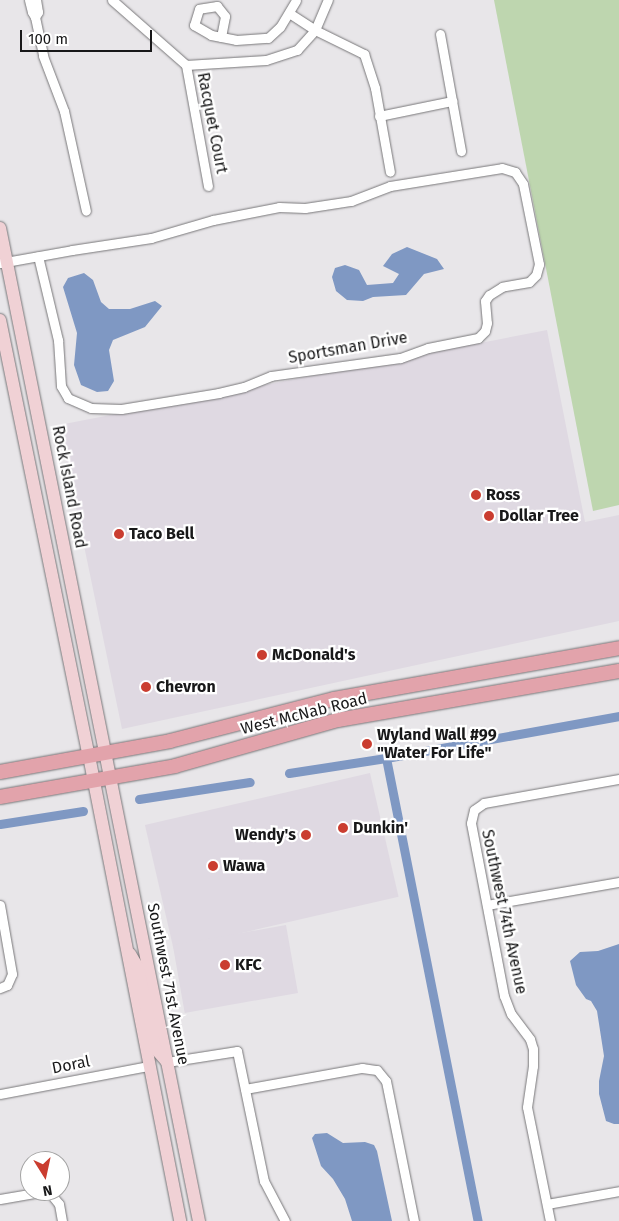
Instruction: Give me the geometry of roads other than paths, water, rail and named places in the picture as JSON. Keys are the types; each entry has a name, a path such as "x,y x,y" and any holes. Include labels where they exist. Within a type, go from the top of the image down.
{"main road":[{"name":"Rock Island Road","path":"0,228 3,262 106,752"},
{"name":"Rock Island Road","path":"0,320 89,756"},
{"name":"West McNab Road","path":"0,772 170,741 334,699 619,648"},
{"name":"West McNab Road","path":"0,798 175,766 338,720 619,671"},
{"name":"Southwest 71st Avenue","path":"106,752 198,1221"},
{"path":"89,756 148,1066 180,1221"},
{"path":"126,948 138,968 155,1048 167,1062"},
{"path":"148,1066 159,1073 167,1082 193,1213 198,1221"}],"street":[{"path":"29,0 32,12 36,17"},
{"path":"36,0 38,12 36,17 42,56 64,111 86,211"},
{"path":"112,0 186,65 266,60 297,50 315,30 328,0"},
{"path":"221,37 236,40 268,38 280,27 296,0"},
{"path":"289,13 315,30 364,54 375,88 390,172"},
{"path":"440,34 461,151"},
{"name":"Racquet Court","path":"186,65 208,186"},
{"path":"379,116 452,102"},
{"name":"Sportsman Drive","path":"3,262 38,256 151,238 213,220 279,208 306,208 351,201 390,186 502,168 515,172 523,184 539,264 536,275 528,282 502,287 489,295 484,301 487,323 485,331 478,338 428,348 400,358 271,376 244,387 219,393 121,409 91,408 68,398 61,386 58,340 38,256"},
{"name":"Southwest 74th Avenue","path":"550,1221 527,1107 533,1066 533,1049 530,1039 511,1014 504,996 488,905 470,823 474,810 484,803 619,779"},
{"path":"488,905 619,882"},
{"path":"0,904 12,974 7,985 0,988"},
{"path":"167,1062 236,1051 264,1181 285,1221"},
{"name":"Doral","path":"0,1094 148,1066"},
{"path":"245,1089 362,1068 377,1070 386,1081 414,1221"},
{"path":"547,1204 619,1191"},
{"path":"0,1199 41,1192 50,1193 59,1204 62,1221"}],"water":[{"path":"407,247 437,259 444,269 424,274 406,295 373,297 363,301 347,300 336,291 332,277 335,268 345,265 359,270 367,285 393,283 399,274 383,266 392,254"},
{"path":"84,273 93,280 101,302 109,309 130,309 155,301 162,306 145,327 113,340 109,350 114,381 108,391 97,392 81,385 74,365 77,333 63,287 68,278"},
{"path":"619,944 619,1124 614,1124 606,1121 599,1094 599,1081 604,1056 597,1011 591,1001 586,999 576,985 570,961 580,952 598,951"},
{"path":"327,1133 343,1143 365,1142 374,1145 377,1151 392,1221 352,1221 345,1199 333,1179 321,1166 312,1138 315,1134"}],"waterway":[{"path":"289,773 386,758 619,716"},
{"path":"386,758 478,1221"},
{"path":"139,799 250,782"},
{"path":"0,824 83,811"}],"place":[{"name":"Ross","path":"476,495"},
{"name":"Dollar Tree","path":"489,516"},
{"name":"Taco Bell","path":"119,534"},
{"name":"McDonald's","path":"262,655"},
{"name":"Chevron","path":"146,687"},
{"name":"Wyland Wall #99 \"Water For Life\"","path":"367,744"},
{"name":"Dunkin'","path":"343,828"},
{"name":"Wendy's","path":"306,835"},
{"name":"Wawa","path":"213,866"},
{"name":"KFC","path":"225,965"}]}
